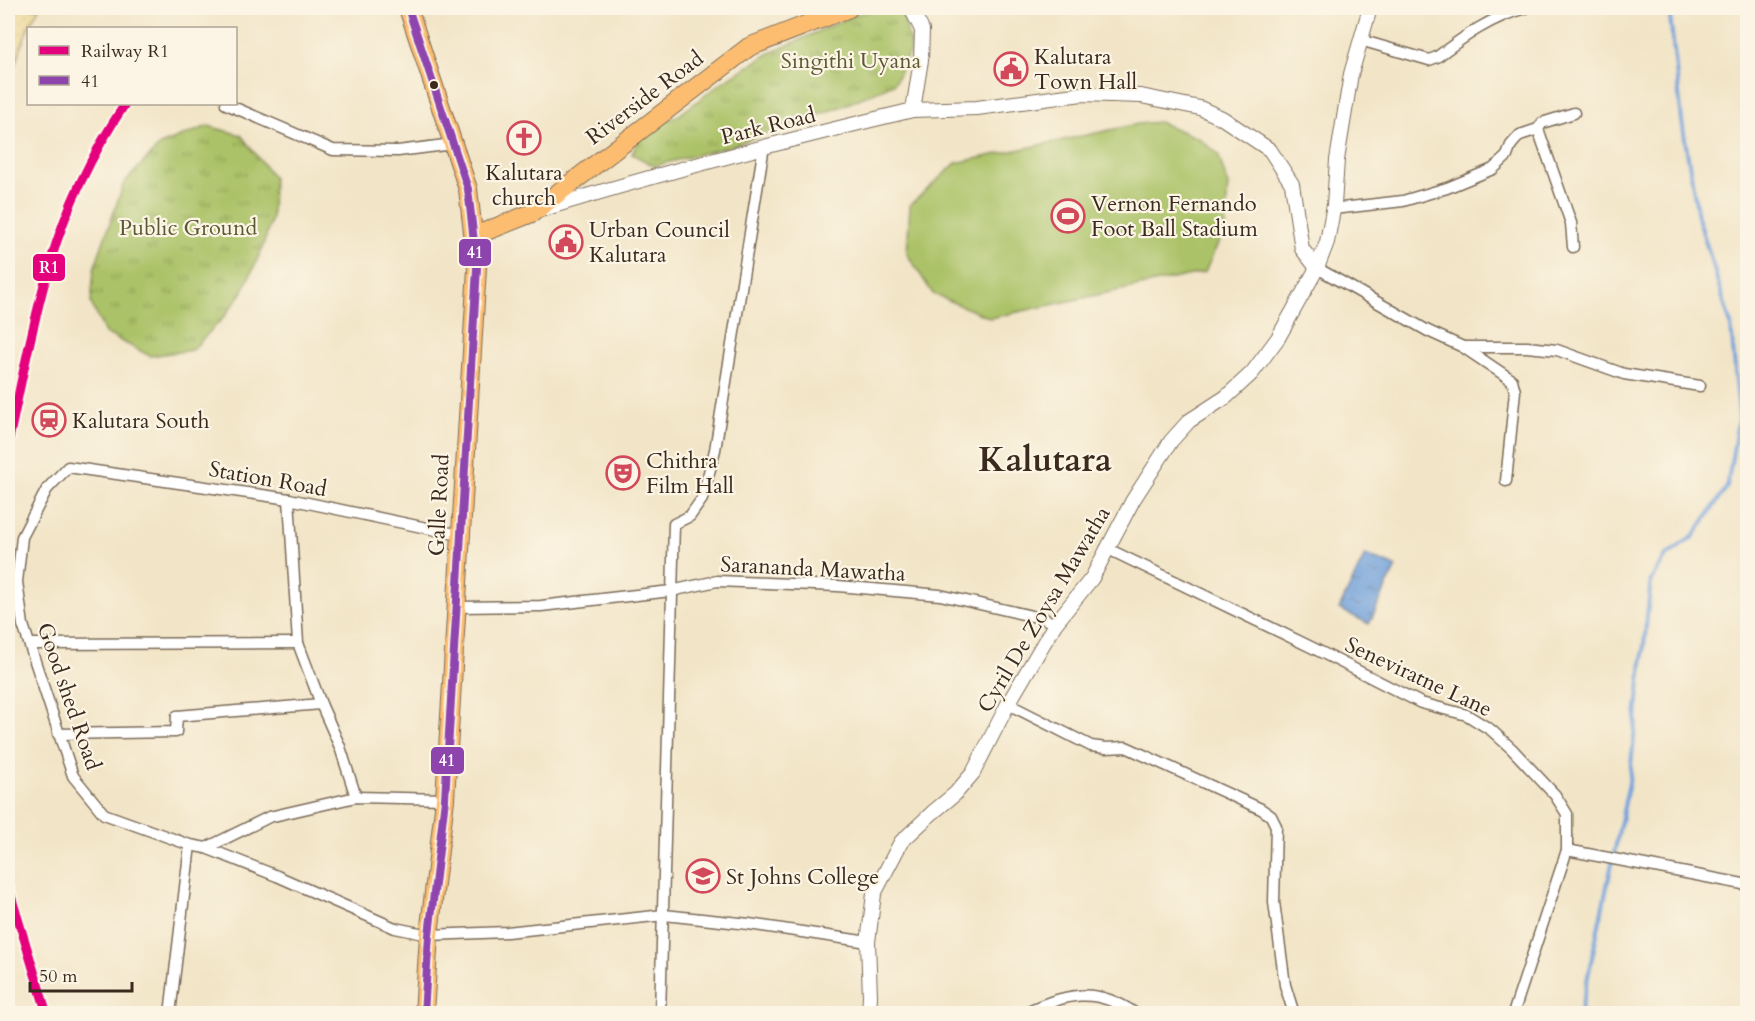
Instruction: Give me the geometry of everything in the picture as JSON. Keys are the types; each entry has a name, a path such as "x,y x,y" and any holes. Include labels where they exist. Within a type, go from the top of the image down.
{"main road":[{"name":"Galle Road","path":"408,8 468,189 477,268 445,799 429,935 424,1014"},
{"name":"Riverside Road","path":"474,236 532,213 749,47 849,8"}],"street":[{"path":"911,8 922,30 921,60 912,110"},
{"name":"Cyril De Zoysa Mawatha","path":"869,1014 868,942 874,894 901,842 955,794 973,772 1008,704 1055,624 1092,578 1133,500 1171,441 1189,421 1226,397 1252,373 1278,338 1317,268 1327,242 1333,208 1337,160 1351,74 1370,8"},
{"path":"1360,40 1429,60 1499,16 1526,8"},
{"name":"Park Road","path":"532,213 628,183 764,146 912,110 977,108 1082,93 1141,96 1200,108 1222,118 1270,150 1292,184 1302,249 1317,268"},
{"path":"228,105 333,150 398,151 453,144"},
{"path":"1333,208 1402,201 1447,188 1493,169 1507,156 1520,135 1538,129 1542,123 1574,113"},
{"path":"1538,129 1571,222 1573,247"},
{"path":"660,1014 674,524 690,516 702,499 715,450 764,146"},
{"path":"1317,268 1428,331 1463,347 1512,380 1515,391 1506,481"},
{"path":"1463,347 1527,347 1557,350 1624,374 1700,386"},
{"name":"Station Road","path":"68,467 289,499 460,535"},
{"name":"Good shed Road","path":"68,467 46,489 22,537 17,582 23,625 73,776 104,814 190,845 206,848 277,876 395,928 429,935 507,932 664,915 749,924 868,942"},
{"path":"289,499 298,643 340,747 356,797"},
{"name":"Seneviratne Lane","path":"1106,548 1421,703 1467,715 1491,730 1512,749 1555,795 1567,814 1567,850 1513,1014"},
{"name":"Sarananda Mawatha","path":"458,607 541,606 671,591 717,580 838,586 940,595 1045,619 1055,624"},
{"path":"30,644 298,643"},
{"path":"58,734 176,732 177,716 321,704"},
{"path":"1008,704 1091,746 1126,747 1262,809 1271,816 1276,826 1274,902 1285,986 1294,1014"},
{"path":"206,848 269,817 356,797 445,799"},
{"path":"170,1014 190,845"},
{"path":"1567,850 1748,885"},
{"path":"1022,1014 1049,1001 1081,995 1103,996 1136,1014"}],"green space":[{"name":"Singithi Uyana","path":"895,8 903,15 911,48 894,84 835,109 731,146 654,166 632,154 640,135 679,115 724,81 768,54 857,14"},
{"name":"Vernon Fernando Foot Ball Stadium","path":"1159,122 1198,138 1218,154 1228,185 1225,228 1205,272 990,318 933,294 907,254 910,205 956,163 1138,124"},
{"name":"Public Ground","path":"208,126 241,135 273,177 272,218 262,249 242,293 223,318 192,350 150,356 105,333 91,303 94,269 124,183 160,145"}],"sand":[{"path":"8,8 39,8 27,27 8,84"}],"water":[{"path":"1365,555 1396,567 1369,624 1339,609"}],"waterway":[{"path":"1580,1014 1629,783 1651,580 1666,556 1694,536 1727,487 1739,415 1731,325 1698,217 1682,121 1669,8"}],"rail line":[{"name":"R1","path":"8,444 36,316 61,229 90,164 124,105"},
{"name":"R1","path":"8,886 47,1014"}],"transit line":[{"name":"41","path":"408,8 468,189 477,268 445,799 429,935 424,1014"}],"place":[{"name":"Kalutara Town Hall","path":"1011,69"},
{"name":"Kalutara church","path":"524,138"},
{"name":"Vernon Fernando Foot Ball Stadium","path":"1068,216"},
{"name":"Urban Council Kalutara","path":"566,242"},
{"name":"Kalutara South","path":"49,420"},
{"name":"Chithra Film Hall","path":"623,473"},
{"name":"St Johns College","path":"703,876"}],"district":[{"name":"Kalutara","path":"1045,459"}]}
